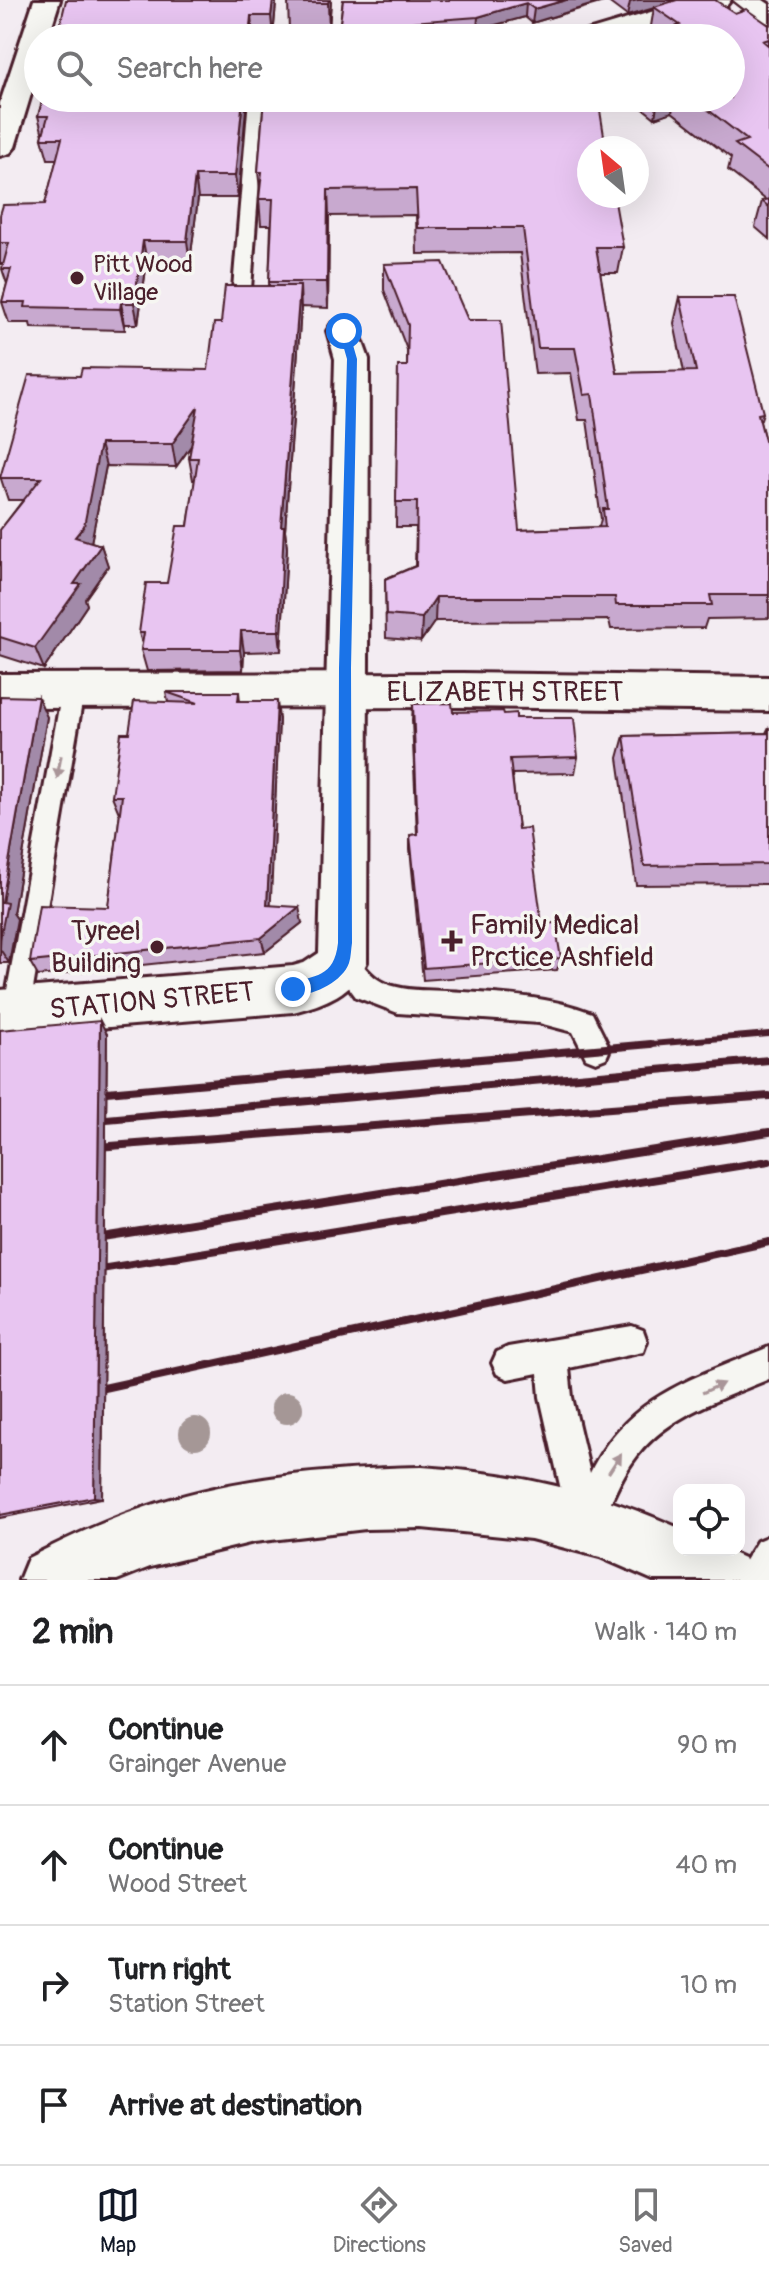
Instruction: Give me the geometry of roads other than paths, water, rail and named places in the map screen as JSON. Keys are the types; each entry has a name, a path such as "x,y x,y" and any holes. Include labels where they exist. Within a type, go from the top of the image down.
{"street":[{"path":"42,24 47,0"},
{"path":"639,24 718,0"},
{"path":"746,0 769,15"},
{"path":"0,147 24,88"},
{"path":"343,962 352,359 344,331"},
{"name":"ELIZABETH STREET","path":"0,691 462,690 769,694"},
{"name":"STATION STREET","path":"8,1013 293,989 315,984 330,976 343,962"},
{"path":"50,1580 149,1536 211,1520 351,1500 477,1501 535,1508 629,1547 722,1580"}],"lane":[{"path":"242,289 256,112"},
{"path":"8,1013 73,691"},
{"path":"343,962 365,988 398,1000 539,1010 582,1022 596,1049"},
{"path":"508,1363 632,1341"},
{"path":"552,1355 556,1397 629,1547"},
{"path":"629,1547 609,1470 633,1436 658,1415 769,1363"},
{"path":"750,1580 769,1553"}],"railway":[{"path":"637,1045 769,1034"},
{"path":"637,1045 651,1044"},
{"path":"84,1094 637,1045"},
{"path":"628,1046 637,1045"},
{"path":"84,1121 769,1060"},
{"path":"84,1148 769,1096"},
{"path":"83,1240 769,1132"},
{"path":"82,1272 769,1161"},
{"path":"81,1393 769,1242"}],"place":[{"name":"Pitt Wood Village","path":"77,278"},
{"name":"Family Medical Prctice Ashfield","path":"452,941"},
{"name":"Tyreel Building","path":"157,947"}]}
